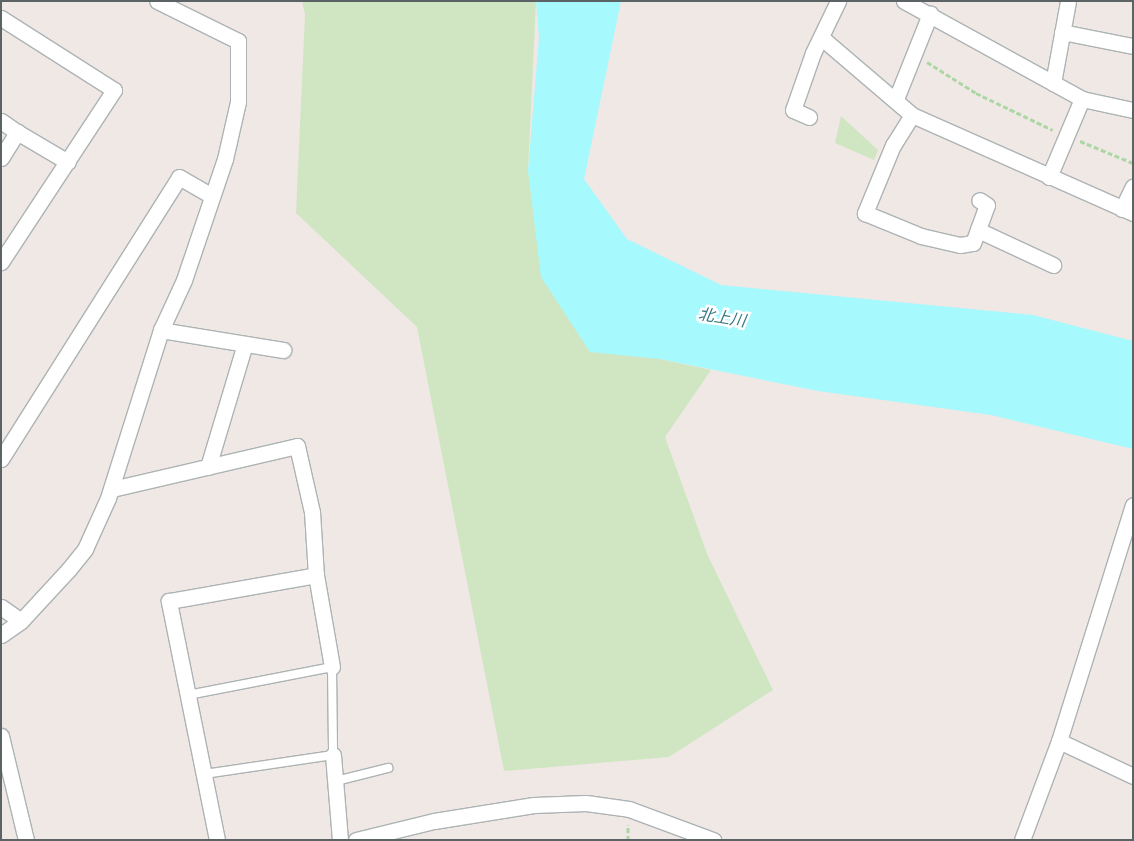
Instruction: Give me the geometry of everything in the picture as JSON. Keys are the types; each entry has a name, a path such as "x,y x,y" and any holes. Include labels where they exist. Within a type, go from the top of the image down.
{"street":[{"path":"1,635 21,621 84,549 112,489 161,330 184,280 212,196 238,102 238,40 157,1"},
{"path":"809,117 793,110 813,53 823,39 838,1"},
{"path":"904,1 1082,99 1133,110"},
{"path":"1053,83 1068,1"},
{"path":"896,98 930,14"},
{"path":"1,18 114,90 1,262"},
{"path":"1062,32 1133,46"},
{"path":"823,39 896,98 912,115 1127,211 1133,186"},
{"path":"1049,177 1082,99"},
{"path":"912,115 893,145 865,212 921,236 960,245 973,243 987,205 979,200"},
{"path":"1,121 68,162"},
{"path":"1,158 18,132"},
{"path":"1,459 179,177 212,196"},
{"path":"978,230 1053,265"},
{"path":"161,330 283,350"},
{"path":"208,467 245,344"},
{"path":"112,489 297,446 312,512 316,575 332,667"},
{"path":"1022,840 1059,741 1133,505"},
{"path":"217,840 169,601 316,575"},
{"path":"1,607 21,621"},
{"path":"1,736 26,840"},
{"path":"1059,741 1133,776"},
{"path":"333,756 340,840"},
{"path":"356,840 434,820 498,810 586,803 629,809 714,840"}],"lane":[{"path":"188,696 332,667 333,756 204,774"},
{"path":"336,781 388,768"}],"path":[{"path":"914,54 976,93 1067,136 1133,163"}],"green space":[{"path":"302,1 536,1 528,171 660,359 711,370 665,437 708,556 773,690 669,757 504,771 417,327 296,213 305,15"},
{"path":"841,116 878,150 874,160 835,143"}],"water":[{"name":"北上川","path":"536,1 621,1 584,179 627,239 721,285 1033,315 1133,341 1133,449 991,415 818,391 660,359 590,352 541,277 528,171 539,38"}]}
